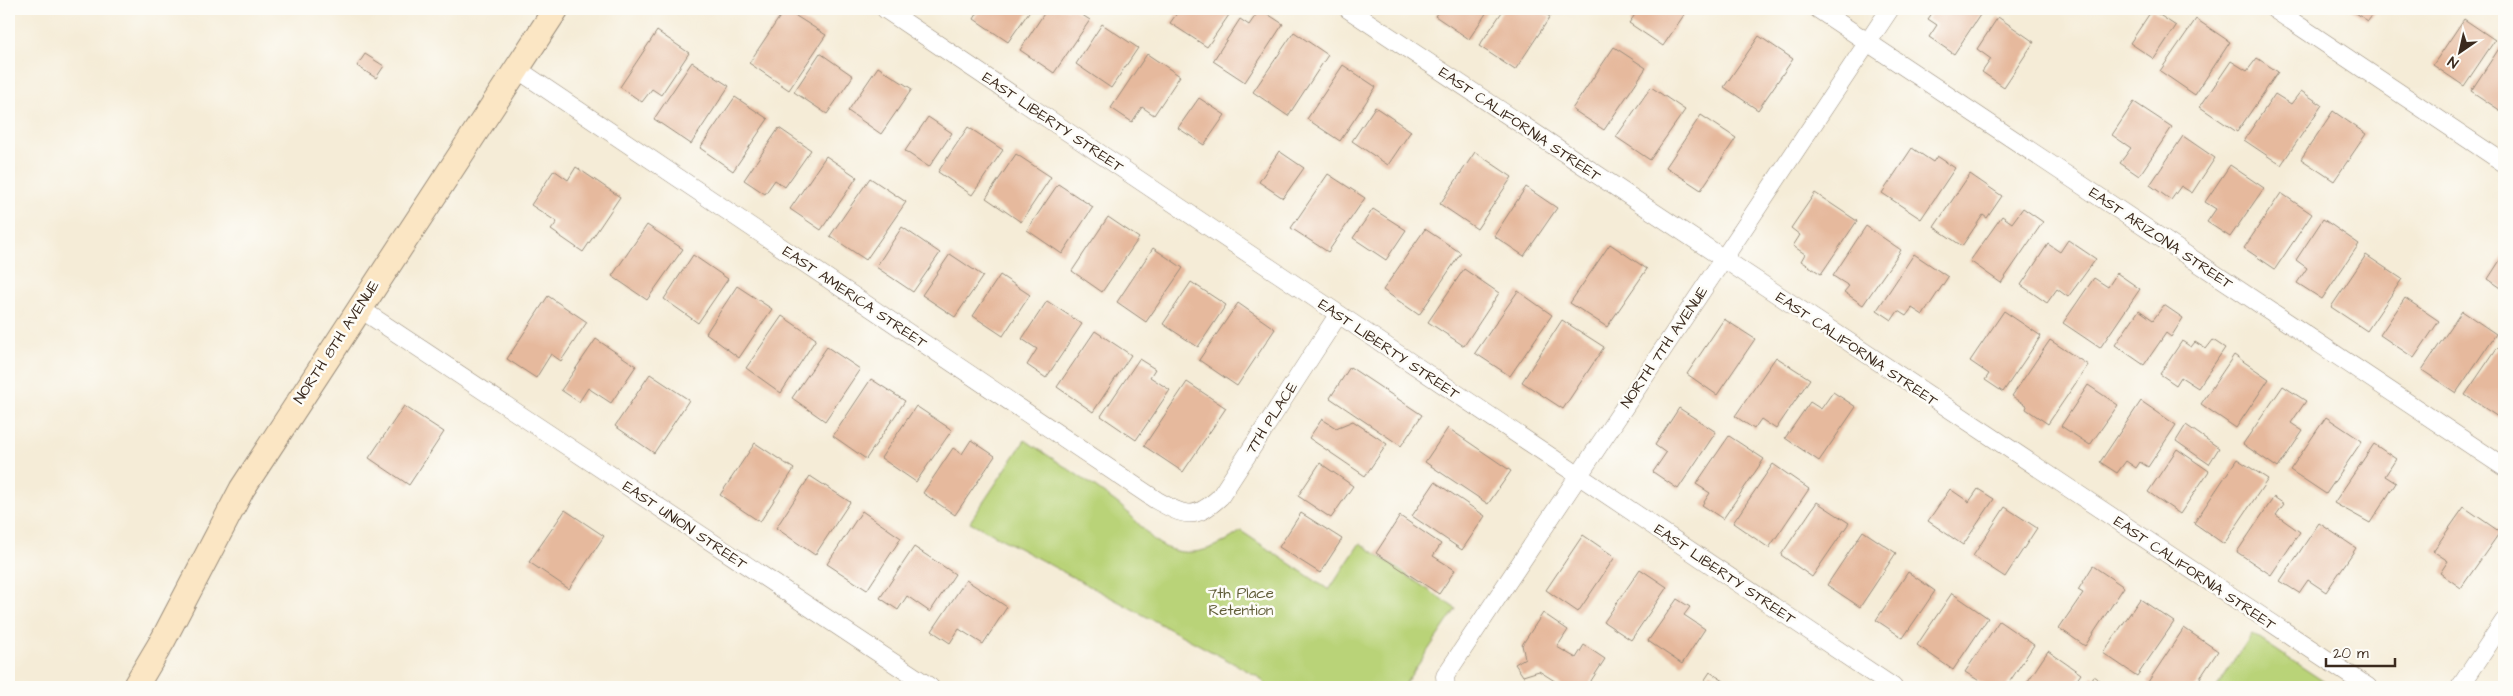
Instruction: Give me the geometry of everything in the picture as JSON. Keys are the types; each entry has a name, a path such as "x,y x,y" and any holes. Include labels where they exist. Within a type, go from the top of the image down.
{"main road":[{"name":"NORTH 8TH AVENUE","path":"135,687 163,640 242,489 556,9"}],"street":[{"name":"EAST LIBERTY STREET","path":"885,9 1893,687"},
{"name":"EAST CALIFORNIA STREET","path":"1348,9 2368,687"},
{"name":"EAST ARIZONA STREET","path":"1818,9 2504,467"},
{"name":"NORTH 7TH AVENUE","path":"1446,687 1444,683 1445,676 1890,9"},
{"path":"2274,9 2504,163"},
{"name":"EAST AMERICA STREET","path":"517,69 1156,500 1186,515 1197,514"},
{"name":"EAST UNION STREET","path":"359,308 930,687"},
{"name":"7TH PLACE","path":"1197,514 1209,507 1220,497 1338,315"},
{"path":"2460,687 2504,621"}],"green space":[{"name":"7th Place Retention","path":"1025,440 1119,504 1154,540 1165,547 1176,551 1199,551 1221,544 1241,531 1329,590 1360,543 1456,609 1403,687 1268,687 1259,677 970,522"},
{"path":"2252,634 2332,687 2217,687"}],"building":[{"path":"785,9 826,35 789,90 749,63"},
{"path":"980,9 1031,9 1008,42 974,19"},
{"path":"1047,9 1073,9 1090,20 1054,73 1020,50"},
{"path":"1180,9 1227,9 1231,12 1207,47 1170,23"},
{"path":"1260,9 1283,24 1245,82 1213,61 1240,19 1249,25"},
{"path":"1440,9 1489,9 1469,39 1435,16"},
{"path":"1504,9 1538,9 1550,17 1515,70 1479,46"},
{"path":"1639,9 1688,9 1663,46 1629,23"},
{"path":"1935,9 1984,9 1954,54 1929,37 1937,25 1928,19"},
{"path":"2350,9 2377,9 2368,21"},
{"path":"2152,10 2176,26 2154,59 2130,43"},
{"path":"1998,17 2034,42 2004,87 1982,72 1991,59 1977,49"},
{"path":"2196,19 2230,42 2195,95 2160,71"},
{"path":"2464,19 2495,40 2464,86 2433,65"},
{"path":"1102,24 1138,48 1111,88 1076,64"},
{"path":"657,31 689,53 661,95 652,89 642,102 620,87"},
{"path":"1294,32 1328,55 1288,116 1253,92"},
{"path":"1759,36 1793,59 1758,110 1724,87"},
{"path":"2504,41 2504,113 2471,91"},
{"path":"1614,47 1646,68 1604,130 1572,109"},
{"path":"820,53 853,76 827,114 794,92"},
{"path":"365,54 384,66 376,78 357,66"},
{"path":"1147,54 1180,76 1154,115 1142,107 1132,122 1111,108"},
{"path":"2257,58 2278,72 2237,132 2200,107 2231,61 2247,71"},
{"path":"692,62 729,86 691,144 654,119"},
{"path":"1343,65 1376,87 1340,141 1307,119"},
{"path":"878,67 912,89 881,134 848,111"},
{"path":"1651,87 1685,110 1650,160 1616,137"},
{"path":"2301,91 2322,105 2281,165 2244,140 2275,94 2291,104"},
{"path":"735,97 768,119 733,171 700,148"},
{"path":"1199,98 1225,115 1204,145 1178,128"},
{"path":"2134,102 2172,127 2139,176 2120,163 2131,148 2112,135"},
{"path":"1375,107 1411,131 1388,165 1352,141"},
{"path":"2333,111 2366,134 2334,181 2301,159"},
{"path":"1701,115 1736,138 1701,190 1666,167"},
{"path":"928,117 952,133 929,167 905,151"},
{"path":"968,127 1003,150 972,195 938,172"},
{"path":"779,128 811,150 785,187 775,180 765,194 744,180"},
{"path":"2183,136 2215,158 2192,193 2181,186 2171,200 2150,185"},
{"path":"1912,148 1933,162 1937,156 1955,168 1921,219 1882,193"},
{"path":"1279,151 1304,168 1283,198 1259,182"},
{"path":"1475,152 1512,177 1477,229 1440,204"},
{"path":"1016,154 1051,177 1021,222 986,198"},
{"path":"826,156 857,177 821,230 790,209"},
{"path":"2230,165 2264,188 2230,237 2207,222 2216,209 2205,202"},
{"path":"576,167 620,197 583,252 551,230 557,222 531,205 554,170 568,180"},
{"path":"1328,174 1365,198 1328,252 1291,228"},
{"path":"1970,174 2002,196 1987,218 1983,215 1962,246 1934,227"},
{"path":"870,178 906,202 866,260 830,236"},
{"path":"1058,184 1093,207 1062,254 1027,230"},
{"path":"1526,187 1557,208 1524,256 1494,236"},
{"path":"1815,193 1857,221 1821,274 1801,261 1805,254 1793,246 1800,235 1791,228"},
{"path":"2281,193 2312,214 2275,269 2244,248"},
{"path":"2023,208 2043,222 2001,283 1970,261 2002,216 2012,223"},
{"path":"1373,209 1406,230 1386,260 1353,238"},
{"path":"1108,217 1139,238 1102,292 1072,271"},
{"path":"2323,219 2359,244 2322,299 2297,283 2307,268 2296,260"},
{"path":"647,225 683,249 647,300 612,276"},
{"path":"1866,226 1901,250 1863,305 1844,292 1849,286 1833,276"},
{"path":"902,227 940,253 913,292 876,267"},
{"path":"1425,229 1461,253 1419,315 1383,290"},
{"path":"2068,240 2096,259 2068,297 2057,289 2047,303 2021,285 2048,244 2060,252"},
{"path":"1610,244 1647,269 1607,327 1570,303"},
{"path":"1153,248 1183,268 1146,322 1117,302"},
{"path":"950,254 983,276 955,317 922,295"},
{"path":"1914,254 1948,277 1923,315 1912,308 1906,316 1898,311 1892,320 1877,310"},
{"path":"2504,254 2504,290 2488,279"},
{"path":"693,255 728,279 698,323 664,299"},
{"path":"2366,255 2402,279 2367,331 2331,307"},
{"path":"1464,269 1499,293 1464,346 1428,322"},
{"path":"2117,273 2140,289 2100,348 2063,323 2094,278 2108,287"},
{"path":"1000,275 1030,295 1003,336 973,316"},
{"path":"1191,282 1226,305 1198,347 1163,324"},
{"path":"737,286 772,309 739,358 706,333"},
{"path":"1518,291 1552,315 1510,376 1475,353"},
{"path":"548,296 587,322 561,361 551,354 536,378 507,359"},
{"path":"2405,298 2439,321 2414,358 2380,335"},
{"path":"1047,301 1082,324 1046,378 1027,365 1037,349 1022,339"},
{"path":"1238,303 1275,329 1237,386 1199,360"},
{"path":"2164,305 2183,318 2171,337 2166,333 2144,365 2115,345 2139,310 2153,320"},
{"path":"2004,311 2041,336 2003,392 1985,380 1989,374 1970,361"},
{"path":"2462,311 2496,334 2456,393 2422,370"},
{"path":"782,316 816,339 781,393 746,368"},
{"path":"1724,319 1755,339 1717,395 1687,374"},
{"path":"1562,320 1604,347 1563,409 1522,382"},
{"path":"1095,331 1131,355 1093,412 1057,387"},
{"path":"596,339 636,366 611,403 588,388 579,402 561,390"},
{"path":"2050,340 2088,365 2048,424 2026,409 2027,406 2012,396"},
{"path":"2213,340 2225,348 2198,388 2181,377 2176,385 2160,374 2182,341 2191,347 2195,342 2206,349"},
{"path":"827,347 860,369 825,421 792,398"},
{"path":"2497,348 2504,352 2504,421 2465,395"},
{"path":"2234,355 2269,379 2236,428 2201,404"},
{"path":"1776,357 1810,379 1776,429 1761,419 1754,429 1735,416"},
{"path":"1139,359 1155,369 1150,377 1170,390 1136,440 1101,416"},
{"path":"1350,367 1422,415 1401,446 1330,398"},
{"path":"650,374 689,400 654,453 615,426"},
{"path":"871,379 905,401 866,459 833,436"},
{"path":"1187,382 1226,408 1183,472 1144,446"},
{"path":"2088,385 2118,405 2090,445 2061,426"},
{"path":"2283,386 2306,401 2291,423 2303,431 2278,468 2243,444"},
{"path":"1833,392 1856,407 1819,461 1785,438 1810,402 1821,409"},
{"path":"2141,401 2176,425 2148,467 2140,462 2136,468 2126,461 2117,473 2100,462"},
{"path":"404,406 444,432 409,485 369,458"},
{"path":"916,406 952,430 916,482 881,458"},
{"path":"1679,408 1716,432 1678,489 1653,472 1666,453 1655,445"},
{"path":"2326,417 2362,441 2326,494 2290,470"},
{"path":"1322,419 1336,428 1353,421 1387,444 1365,476 1309,438"},
{"path":"2186,425 2219,448 2209,464 2176,441"},
{"path":"1448,428 1511,471 1488,504 1425,462"},
{"path":"1729,436 1764,459 1723,519 1702,505 1710,493 1696,484"},
{"path":"971,440 995,456 955,515 923,493 953,448 962,454"},
{"path":"755,443 794,469 760,522 720,495"},
{"path":"2374,444 2396,459 2385,476 2396,483 2370,523 2334,503"},
{"path":"2177,449 2209,471 2180,514 2148,492"},
{"path":"2237,459 2268,479 2224,544 2194,523"},
{"path":"1320,463 1353,486 1331,518 1298,496"},
{"path":"1773,464 1809,489 1769,548 1733,523"},
{"path":"810,476 850,502 815,555 776,528"},
{"path":"1435,482 1485,516 1462,550 1412,516"},
{"path":"1950,489 1969,502 1978,489 1994,499 1963,545 1928,521"},
{"path":"2274,497 2284,504 2276,515 2300,532 2271,575 2237,552"},
{"path":"1817,502 1849,523 1812,577 1781,555"},
{"path":"2005,507 2037,528 2005,577 1973,556"},
{"path":"2464,507 2500,532 2461,588 2440,573 2448,561 2433,551"},
{"path":"565,510 604,536 569,589 529,562"},
{"path":"862,511 901,538 867,590 827,564"},
{"path":"1301,513 1342,539 1320,573 1279,547"},
{"path":"1400,516 1441,544 1433,556 1455,570 1439,594 1376,553"},
{"path":"2319,523 2356,548 2326,592 2308,580 2299,593 2280,581"},
{"path":"1863,531 1896,553 1860,607 1827,585"},
{"path":"1583,535 1615,557 1578,612 1546,590"},
{"path":"914,547 955,574 930,612 907,596 898,610 880,598"},
{"path":"2093,566 2124,587 2085,646 2059,628 2083,593 2078,590"},
{"path":"1640,569 1667,587 1631,640 1604,622"},
{"path":"1908,572 1935,591 1903,638 1876,620"},
{"path":"966,580 1007,607 983,644 959,629 950,643 932,631"},
{"path":"1952,593 1988,618 1953,670 1917,645"},
{"path":"1677,599 1690,607 1684,615 1705,629 1682,664 1648,641"},
{"path":"2140,599 2174,622 2137,676 2103,653"},
{"path":"1543,613 1568,630 1557,647 1576,658 1584,645 1605,659 1587,687 1564,687 1539,671 1523,676 1515,664 1525,658 1522,645"},
{"path":"1999,621 2034,645 2006,687 1989,687 1965,672"},
{"path":"2184,628 2218,651 2194,687 2156,687 2148,682"},
{"path":"2048,651 2081,674 2072,687 2024,687"},
{"path":"1710,672 1733,687 1700,687"},
{"path":"2093,676 2109,687 2086,687"}]}
